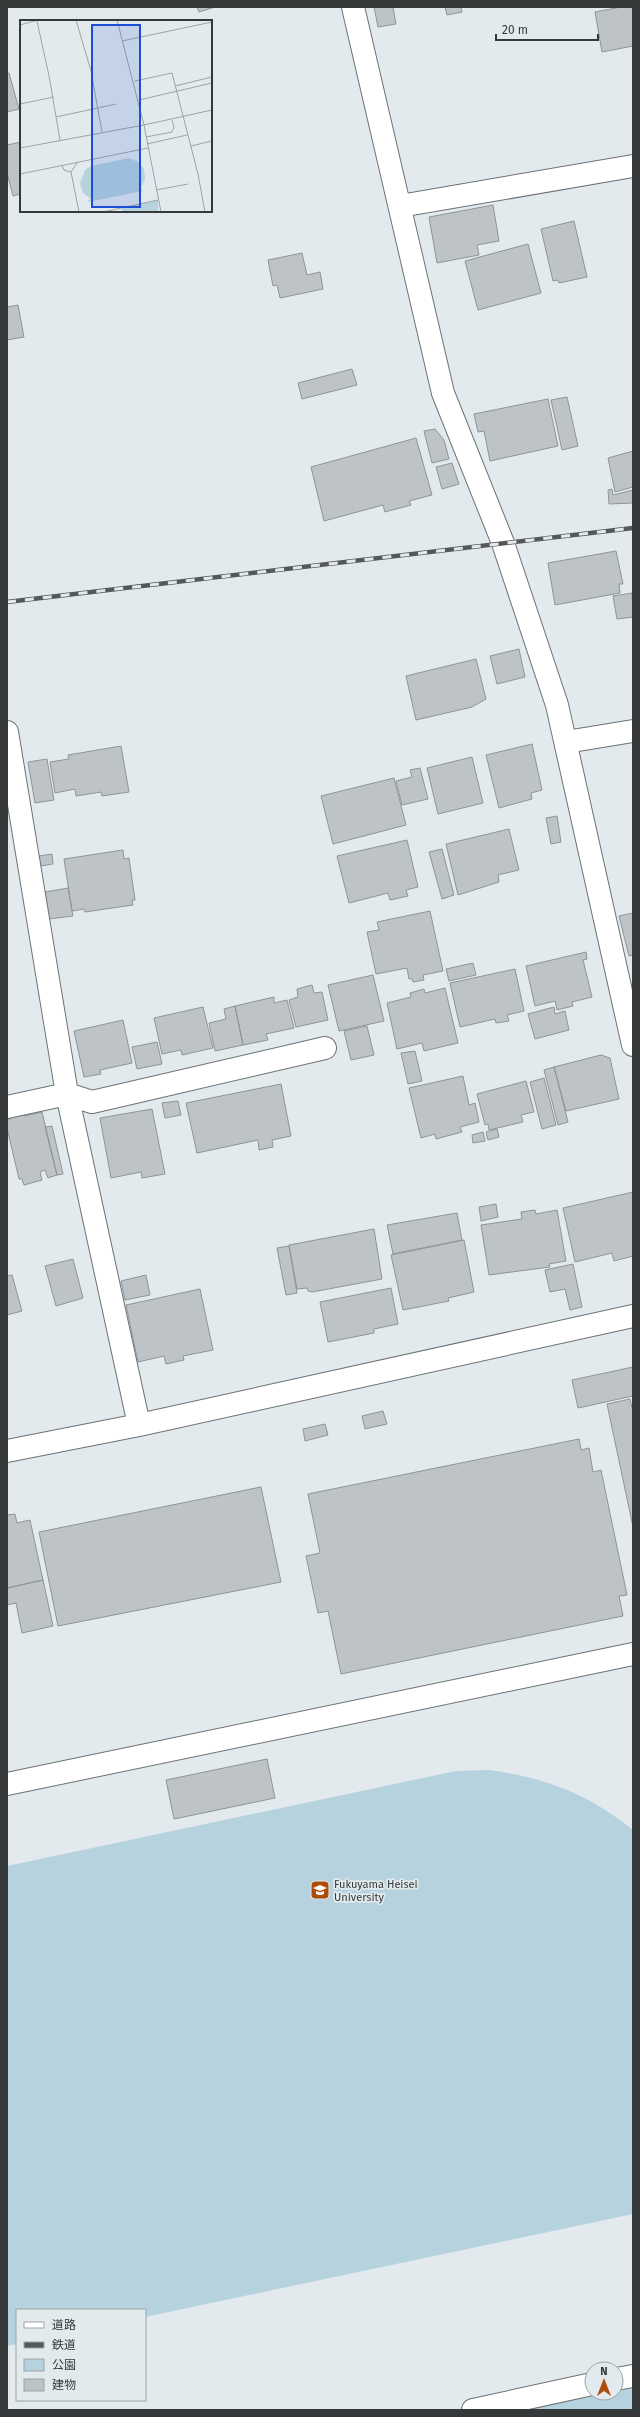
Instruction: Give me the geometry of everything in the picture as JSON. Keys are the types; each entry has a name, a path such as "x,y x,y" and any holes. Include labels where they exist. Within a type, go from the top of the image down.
{"street":[{"path":"353,7 442,392 503,544 557,705 628,994 633,1045"},
{"path":"400,206 633,166"},
{"path":"566,742 633,731"},
{"path":"7,732 66,1094 139,1424"},
{"path":"7,1107 66,1094 92,1102 325,1048"},
{"path":"7,1451 139,1424 633,1316"},
{"path":"7,1784 633,1654"},
{"path":"473,2410 584,2386"}],"green space":[{"path":"489,1770 510,1773 548,1783 583,1797 616,1817 633,1830 633,2214 146,2317 146,2309 16,2309 16,2344 7,2346 7,1866 456,1771"},
{"path":"633,2376 633,2410 473,2410 584,2394 584,2401 624,2401 624,2378"}],"building":[{"path":"197,7 215,7 199,12"},
{"path":"374,7 393,7 396,24 378,27"},
{"path":"445,7 461,7 462,12 447,15"},
{"path":"621,7 633,7 633,46 602,52 595,12"},
{"path":"7,73 9,73 19,109 7,112"},
{"path":"20,142 20,194 13,196 7,173 7,145"},
{"path":"493,205 499,241 477,245 479,255 437,263 429,217"},
{"path":"574,221 587,277 559,283 558,280 553,281 541,229"},
{"path":"528,244 541,293 478,310 465,261"},
{"path":"302,253 307,275 320,272 323,289 280,298 277,285 273,286 268,260"},
{"path":"18,305 24,337 7,340 7,307"},
{"path":"352,369 357,385 302,399 298,383"},
{"path":"567,397 578,446 562,450 551,400"},
{"path":"548,399 558,446 490,461 484,431 478,432 474,414"},
{"path":"435,429 444,440 449,459 432,463 424,431"},
{"path":"416,438 432,495 409,501 411,505 385,512 383,505 324,521 311,467"},
{"path":"633,451 633,487 615,492 608,458"},
{"path":"452,463 459,484 442,489 436,467"},
{"path":"612,489 613,495 633,490 633,503 609,504 608,490"},
{"path":"616,551 623,584 619,584 620,593 555,605 548,563"},
{"path":"632,593 633,617 617,619 613,596"},
{"path":"519,649 525,677 497,684 490,656"},
{"path":"476,659 486,699 472,707 416,720 406,676"},
{"path":"532,744 542,790 531,793 532,799 499,808 486,755"},
{"path":"121,746 129,792 102,796 101,792 76,796 75,789 55,793 50,762 69,759 68,755"},
{"path":"472,757 483,803 438,814 427,768"},
{"path":"47,759 54,800 35,803 28,762"},
{"path":"420,768 428,799 402,805 396,781 412,777 410,770"},
{"path":"394,778 406,825 333,844 321,796"},
{"path":"557,816 561,842 551,844 546,818"},
{"path":"509,829 519,870 498,875 499,882 458,895 446,844"},
{"path":"407,840 418,887 406,890 408,896 390,900 388,893 349,903 337,856"},
{"path":"442,849 454,895 442,899 429,852"},
{"path":"123,850 124,859 129,858 135,900 132,900 133,905 85,912 84,909 72,911 64,859"},
{"path":"52,854 53,864 40,866 39,856"},
{"path":"68,888 73,916 49,919 45,892"},
{"path":"430,911 443,971 423,975 424,980 413,982 412,979 409,979 407,968 376,974 367,932 379,930 377,922"},
{"path":"633,913 633,955 629,956 619,916"},
{"path":"586,952 587,959 583,960 592,997 572,1002 573,1006 557,1010 555,1001 535,1006 526,966"},
{"path":"473,963 476,975 449,981 446,969"},
{"path":"515,969 524,1011 507,1015 509,1021 496,1023 495,1019 460,1027 450,983"},
{"path":"373,975 384,1021 339,1031 328,985"},
{"path":"312,985 314,993 322,992 328,1020 296,1027 289,1000 298,997 297,989"},
{"path":"445,988 458,1043 424,1051 422,1043 397,1049 387,1003 411,997 410,993 424,989 425,993"},
{"path":"274,997 274,1003 287,1000 294,1028 266,1034 268,1040 243,1045 235,1006"},
{"path":"235,1006 243,1045 215,1051 209,1023 226,1019 224,1009"},
{"path":"203,1007 213,1048 182,1055 181,1050 162,1054 154,1018"},
{"path":"554,1007 555,1014 565,1011 569,1030 535,1039 528,1014"},
{"path":"123,1020 132,1063 100,1070 101,1074 84,1077 74,1031"},
{"path":"367,1026 374,1055 351,1060 344,1031"},
{"path":"157,1042 162,1064 137,1069 132,1047"},
{"path":"415,1051 422,1081 408,1084 401,1053"},
{"path":"601,1055 610,1058 619,1099 566,1111 554,1067"},
{"path":"554,1067 568,1122 558,1125 544,1070"},
{"path":"463,1076 469,1105 475,1103 479,1122 460,1127 462,1132 436,1139 435,1134 421,1138 409,1088"},
{"path":"544,1078 556,1125 542,1129 530,1082"},
{"path":"526,1081 534,1112 521,1115 523,1122 489,1130 488,1124 485,1125 477,1094"},
{"path":"281,1084 291,1136 272,1140 273,1147 259,1150 258,1140 197,1153 186,1103"},
{"path":"178,1101 181,1115 165,1118 162,1103"},
{"path":"152,1109 165,1174 142,1178 141,1172 111,1178 100,1118"},
{"path":"22,1110 24,1116 42,1112 57,1175 48,1178 45,1170 40,1172 42,1180 24,1185 22,1179 19,1179 7,1128 7,1119 11,1119 9,1112"},
{"path":"52,1126 63,1174 57,1175 45,1127"},
{"path":"497,1129 499,1137 488,1140 486,1132"},
{"path":"483,1132 485,1141 473,1143 472,1135"},
{"path":"633,1192 633,1256 614,1261 612,1253 575,1262 563,1208"},
{"path":"496,1204 498,1217 481,1221 479,1207"},
{"path":"535,1210 536,1214 557,1210 566,1261 549,1264 550,1267 489,1275 481,1225 522,1219 521,1212"},
{"path":"457,1213 462,1240 393,1254 387,1225"},
{"path":"374,1229 382,1279 312,1292 308,1291 307,1288 297,1289 289,1245"},
{"path":"464,1240 474,1292 448,1298 449,1301 403,1310 391,1255"},
{"path":"289,1246 297,1293 286,1295 277,1248"},
{"path":"73,1259 83,1298 56,1306 45,1266"},
{"path":"573,1264 582,1307 570,1310 565,1289 550,1292 545,1270"},
{"path":"12,1275 22,1311 7,1315 7,1276"},
{"path":"146,1275 150,1295 125,1300 121,1281"},
{"path":"391,1288 398,1324 374,1329 374,1333 328,1342 320,1302"},
{"path":"200,1289 213,1350 183,1356 184,1360 166,1364 164,1356 138,1362 126,1305"},
{"path":"633,1367 633,1396 578,1408 572,1380"},
{"path":"630,1399 633,1412 633,1527 607,1404"},
{"path":"383,1411 387,1424 365,1429 362,1416"},
{"path":"325,1424 328,1435 305,1441 303,1429"},
{"path":"579,1439 581,1450 589,1448 593,1472 601,1470 627,1595 619,1596 623,1616 341,1674 328,1611 318,1613 306,1556 320,1553 308,1494"},
{"path":"261,1487 281,1582 58,1626 39,1532"},
{"path":"15,1514 17,1523 30,1520 43,1580 7,1588 7,1515"},
{"path":"43,1580 53,1626 22,1633 16,1603 7,1605 7,1588"},
{"path":"267,1759 275,1798 174,1819 166,1780"}],"railway":[{"path":"7,602 633,528"}],"place":[{"name":"Fukuyama Heisei University","path":"320,1890"}]}
